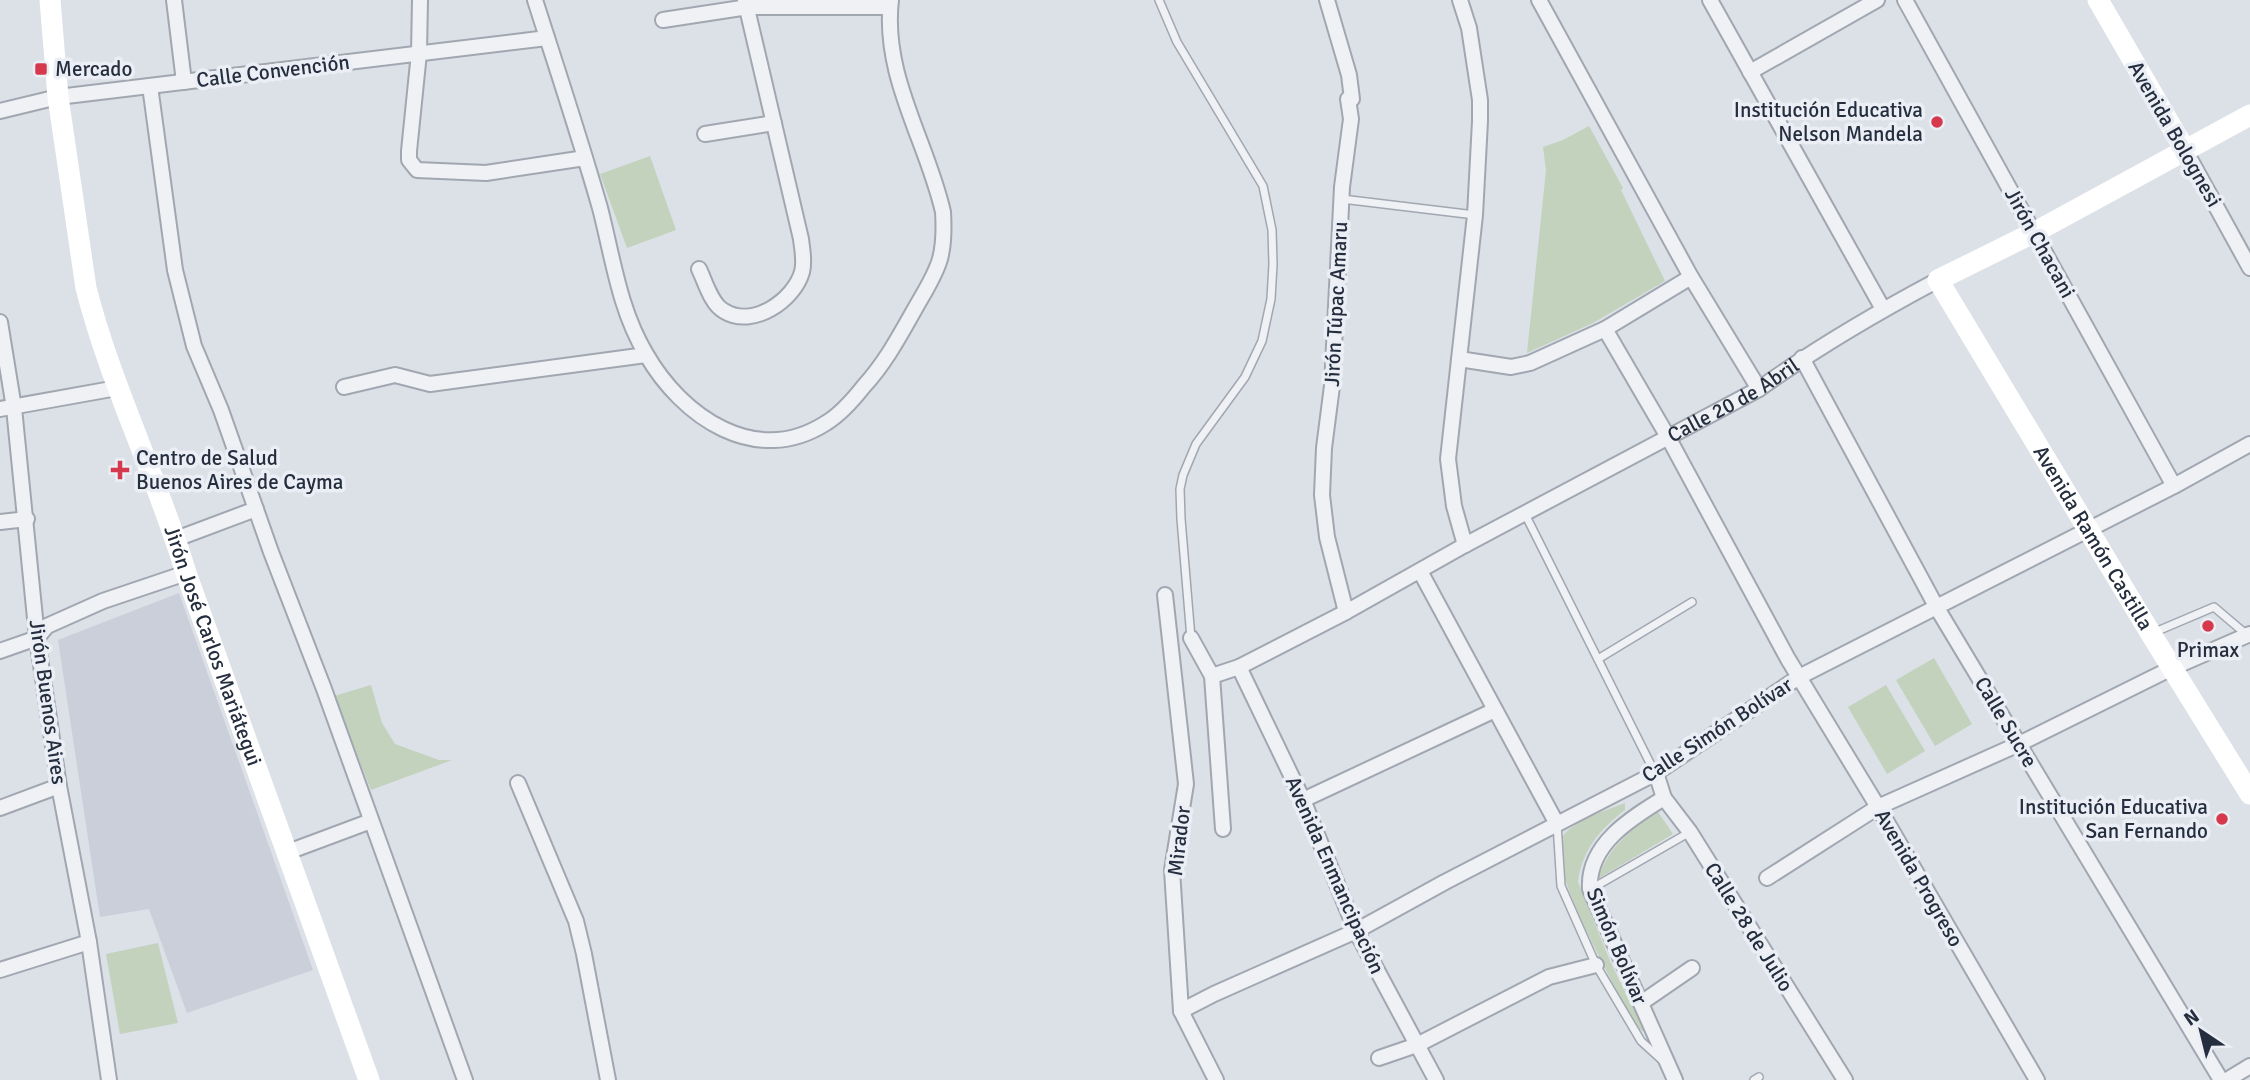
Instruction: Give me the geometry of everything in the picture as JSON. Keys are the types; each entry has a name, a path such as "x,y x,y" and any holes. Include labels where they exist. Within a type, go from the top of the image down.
{"street":[{"name":"Jirón José Carlos Mariátegui","path":"50,0 58,97 86,288 117,388 176,540 369,1080"},
{"path":"174,0 184,82"},
{"path":"420,0 419,53 409,150 409,160 417,170 486,173 585,158"},
{"path":"535,0 600,209 620,295 646,355 670,387 711,424 736,435 764,440 807,433 824,425 851,401 883,365 934,275 940,258 944,230 940,198 894,66 890,33 891,4 747,3 663,20"},
{"name":"Jirón Túpac Amaru","path":"1327,0 1349,75 1352,99 1348,99 1351,119 1342,199 1332,386 1324,448 1322,495 1327,537 1346,612"},
{"path":"1460,0 1469,28 1480,100 1475,215 1449,468 1454,506 1465,545"},
{"path":"1539,0 1691,278 1759,388"},
{"path":"1710,0 1884,309"},
{"path":"1750,72 1877,0"},
{"name":"Jirón Chacani","path":"1905,0 2174,486"},
{"name":"Avenida Bolognesi","path":"2098,0 2250,268"},
{"path":"699,269 716,305 724,312 747,316 777,306 790,295 804,265 801,239 747,3"},
{"name":"Calle Convención","path":"0,111 58,97 547,38"},
{"path":"150,86 180,293 194,346 221,410 465,1080"},
{"name":"Calle 20 de Abril","path":"1212,676 1239,667 1346,612 1465,545 1759,388 1802,358 1884,309 2035,232 2250,115"},
{"path":"705,134 774,123"},
{"path":"1459,359 1511,367 1522,366 1605,329 1691,278"},
{"name":"Avenida Ramón Castilla","path":"1938,280 2250,794"},
{"name":"Jirón Buenos Aires","path":"0,322 7,408 27,519 37,638 59,786 89,942 109,1080"},
{"name":"Avenida Progreso","path":"1605,329 1668,437 1799,677 2037,1080"},
{"path":"344,387 395,375 430,384 646,355"},
{"name":"Calle Sucre","path":"1802,358 1937,608 2221,1080"},
{"path":"7,408 117,388"},
{"name":"Calle Simón Bolívar","path":"1181,1011 1356,931 1445,881 1656,773 1799,677 2089,530 2250,444"},
{"path":"176,540 256,509"},
{"path":"0,522 27,519"},
{"path":"1420,571 1557,824"},
{"path":"0,651 37,638 47,626 103,601 186,573"},
{"name":"Mirador","path":"1165,595 1186,784 1172,870 1181,1011 1216,1080"},
{"path":"1767,878 1878,807 2019,744 2172,668 2249,635"},
{"path":"1191,638 1212,676 1223,829"},
{"name":"Avenida Enmancipación","path":"1239,667 1303,800 1356,931 1436,1080"},
{"path":"1303,800 1494,710"},
{"name":"Calle 28 de Julio","path":"1656,773 1664,797 1690,832 1845,1080"},
{"path":"518,783 576,921 608,1080"},
{"path":"0,808 59,786"},
{"name":"Simón Bolívar","path":"1664,797 1633,816 1614,834 1594,864 1590,889 1675,1080"},
{"path":"288,852 371,821"},
{"path":"0,970 89,942"},
{"path":"1379,1058 1416,1045 1549,977 1596,965"},
{"path":"1641,1003 1692,968"},
{"path":"2227,1080 2250,1066"}],"lane":[{"path":"1159,0 1177,42 1264,186 1272,230 1271,299 1262,341 1245,377 1196,444 1180,489 1191,638"},
{"path":"1342,199 1475,215"},
{"path":"1525,514 1656,773"},
{"path":"1598,659 1692,602"},
{"path":"2151,634 2214,607 2249,635"},
{"path":"1557,824 1561,886 1596,965 1641,1041 1666,1063"},
{"path":"1590,889 1690,832"}],"shaded area":[{"path":"179,593 313,970 187,1013 149,909 100,917 58,640"}],"green space":[{"path":"1589,126 1623,188 1621,190 1665,281 1593,323 1527,353 1546,170 1543,147"},
{"path":"650,156 676,230 627,248 600,174"},
{"path":"1934,658 1972,724 1935,746 1896,680"},
{"path":"371,685 382,723 395,744 439,760 452,760 371,790 334,696"},
{"path":"1886,685 1925,751 1887,774 1848,707"},
{"path":"1625,803 1625,810 1600,833 1588,850 1578,882 1610,961 1645,1032 1638,1029 1598,954 1573,900 1559,855 1560,841 1571,828"},
{"path":"1658,812 1673,834 1598,879 1614,848"},
{"path":"158,943 178,1023 120,1034 106,954"}],"place":[{"name":"Mercado","path":"41,69"},
{"name":"Institución Educativa Nelson Mandela","path":"1937,122"},
{"name":"Centro de Salud Buenos Aires de Cayma","path":"120,470"},
{"name":"Primax","path":"2208,626"},
{"name":"Institución Educativa San Fernando","path":"2222,819"}]}
